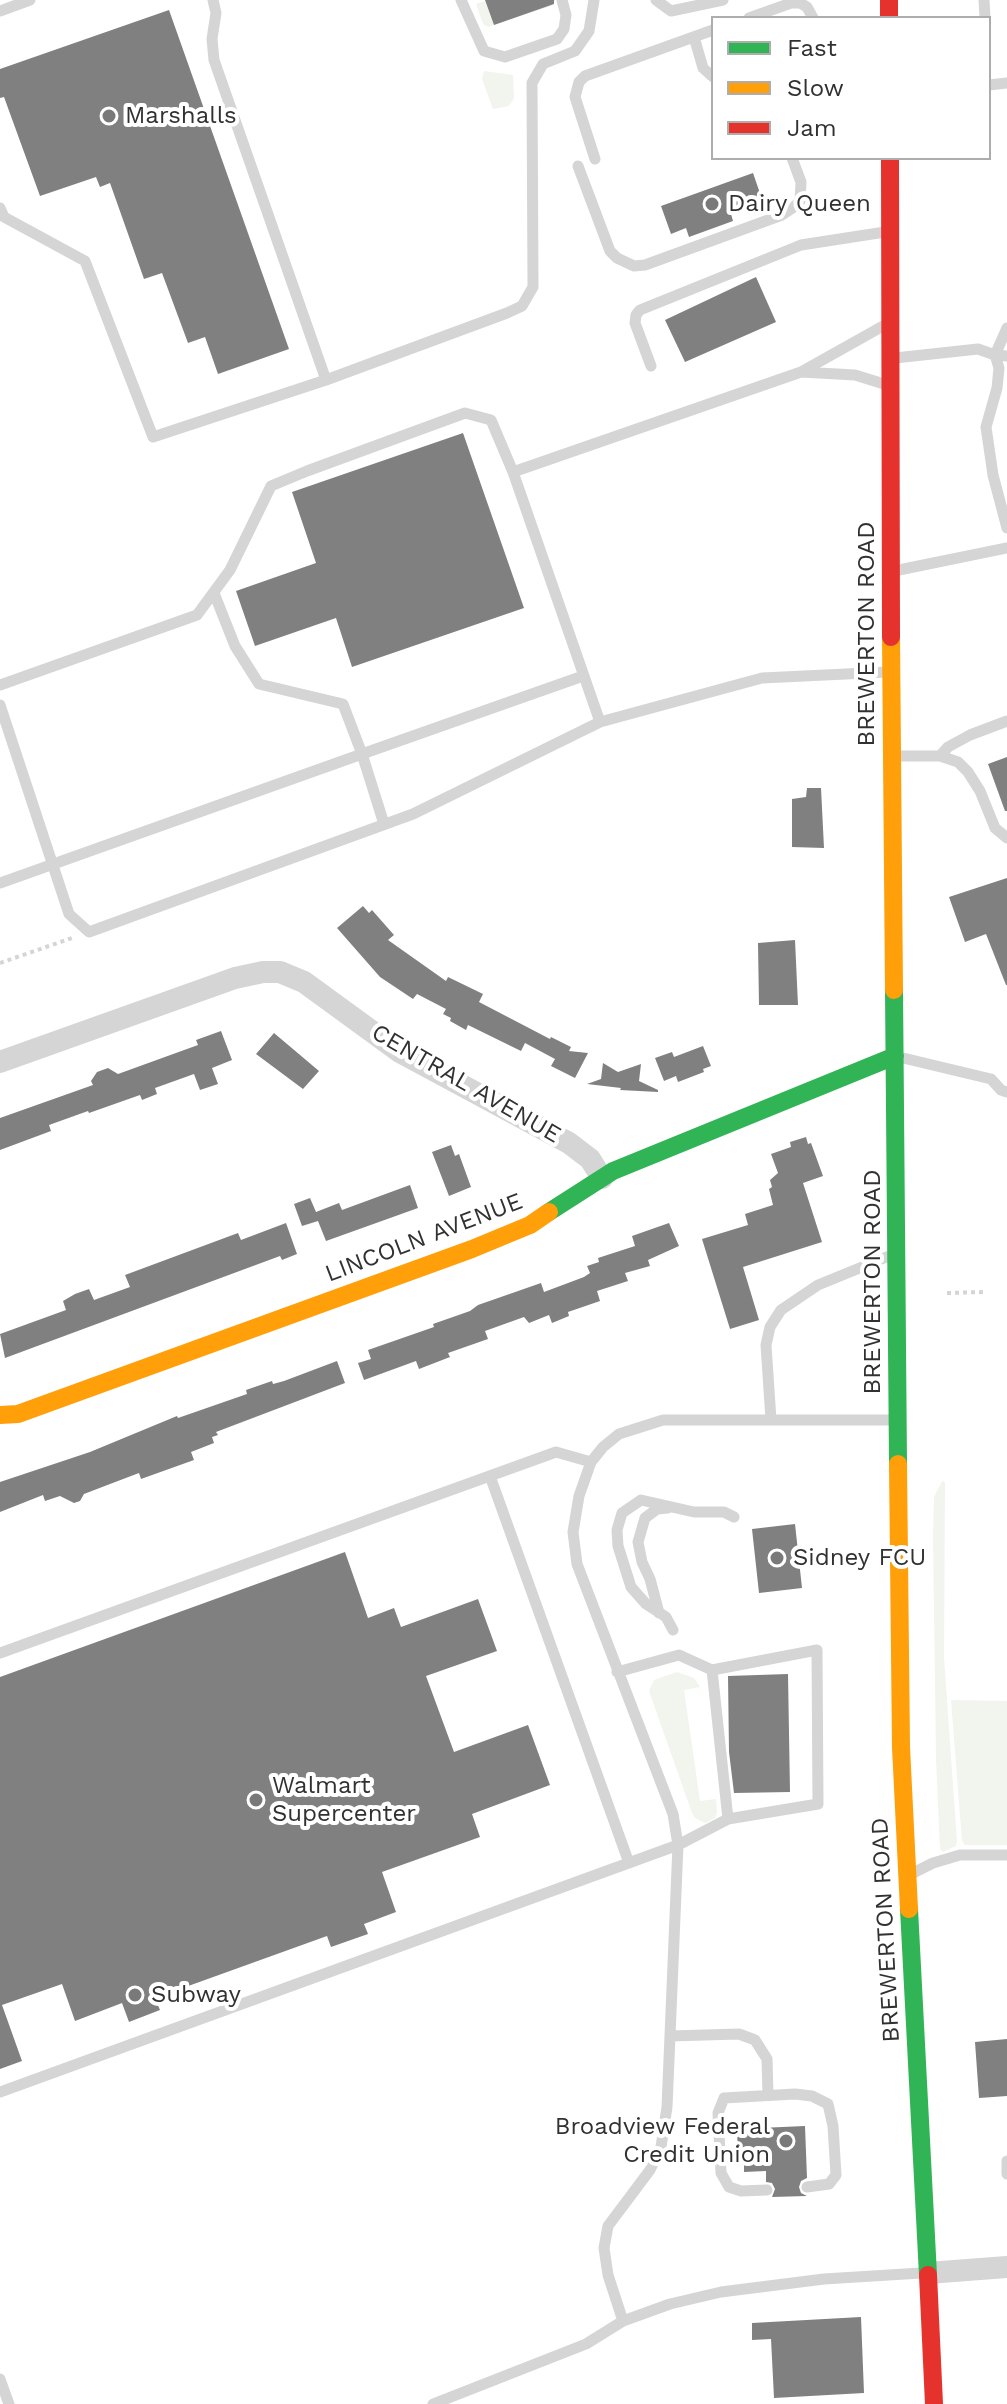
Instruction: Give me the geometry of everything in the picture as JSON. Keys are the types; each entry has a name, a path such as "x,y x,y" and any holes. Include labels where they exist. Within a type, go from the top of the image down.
{"main road":[{"name":"BREWERTON ROAD","path":"890,160 890,572 901,1747 934,2404"},
{"name":"LINCOLN AVENUE","path":"0,1415 18,1414 472,1249 543,1218 602,1178 782,1100 895,1056"}],"street":[{"name":"CENTRAL AVENUE","path":"0,1062 235,978 280,972 304,982 400,1052 569,1143 590,1159 602,1178"},
{"path":"928,2273 1007,2267"}],"lane":[{"path":"0,11 30,0"},
{"path":"213,0 216,13 212,39 214,60 326,380"},
{"path":"461,0 484,51 505,57 557,39 564,29 566,15 562,0"},
{"path":"0,208 4,217 85,261 153,437 326,380 522,306 533,287 532,83 543,64 575,51 589,31 594,0"},
{"path":"656,0 671,11 723,0"},
{"path":"755,16 791,3 800,3 807,7 812,16"},
{"path":"595,159 575,97 579,82 585,76 711,31"},
{"path":"694,37 703,68 711,75"},
{"path":"578,166 610,251 634,266 645,265 782,215 794,207 800,201 801,182 792,160"},
{"path":"651,366 635,323 640,310 801,245 890,231"},
{"path":"513,472 801,372 890,322"},
{"path":"1007,328 997,388 986,427 993,475 1007,528"},
{"path":"890,359 978,349 1001,355"},
{"path":"801,372 855,375 890,386"},
{"path":"0,685 197,615 230,570 271,486 465,413 491,420 513,472 600,722"},
{"path":"890,572 1007,548"},
{"path":"214,593 235,646 259,684 343,704 384,824"},
{"path":"0,705 69,914 89,932 413,814 600,722 762,678 891,672"},
{"path":"0,883 583,676"},
{"path":"940,756 948,747 970,735 1007,721"},
{"path":"892,756 940,756 958,762 980,791 995,828 1007,838"},
{"path":"895,1056 991,1079 1007,1092"},
{"path":"771,1420 766,1345 770,1327 781,1310 818,1285 897,1253"},
{"path":"623,2321 608,2275 604,2248 608,2226 650,2170 661,2147 667,2107 678,1845 673,1814 577,1564 573,1532 579,1496 591,1462 619,1434 663,1420 899,1420"},
{"path":"0,1653 556,1452 591,1462"},
{"path":"490,1476 629,1863"},
{"path":"673,1630 666,1617 646,1604 631,1587 618,1546 617,1530 622,1513 641,1500 694,1512 724,1512 734,1517"},
{"path":"659,1613 638,1542 645,1518 657,1509 677,1507"},
{"path":"0,2092 678,1845 728,1819 818,1804 817,1650 712,1670 679,1655 617,1672"},
{"path":"712,1670 728,1819"},
{"path":"907,1876 933,1863 960,1855 1007,1855"},
{"path":"670,2036 739,2034 755,2040 767,2059 768,2095"},
{"path":"767,2190 741,2191 729,2187 721,2173 718,2113 724,2098 812,2096 828,2104 837,2160 836,2175 829,2184 807,2187"},
{"path":"1007,2161 1007,2174"},
{"path":"433,2404 586,2344 623,2321 670,2304 721,2292 824,2279 928,2273"},
{"path":"0,2379 9,2404"}],"path":[{"path":"0,963 89,932"},
{"path":"947,1293 985,1292"}],"shaded area":[{"path":"549,0 556,0 551,6 494,25"},
{"path":"485,1 494,25 488,27 483,24 476,4"},
{"path":"484,71 513,75 514,98 509,106 493,109 482,79"},
{"path":"942,1481 945,1482 944,1658 957,1841 956,1846 943,1852 940,1849 936,1759 933,1535 934,1497"},
{"path":"677,1672 694,1678 700,1687 684,1690 700,1801 716,1799 715,1818 705,1823 692,1813 649,1691 654,1680"},
{"path":"951,1700 1007,1701 1007,1845 965,1845 962,1841"}],"building":[{"path":"485,0 554,0 554,4 494,25"},
{"path":"169,10 289,349 218,374 205,337 188,343 162,273 144,279 110,183 100,187 96,177 40,196 4,97 0,98 0,69"},
{"name":"Dairy Queen","path":"753,173 763,202 731,214 733,221 689,237 686,228 671,234 661,206"},
{"path":"756,277 776,322 685,362 665,320"},
{"path":"463,433 524,608 352,667 336,618 255,646 236,591 316,563 292,492"},
{"path":"1007,757 1007,811 1005,811 988,764"},
{"path":"807,788 821,788 824,848 792,847 792,799 806,797"},
{"path":"1007,878 1006,985 986,934 965,942 949,897"},
{"path":"363,906 369,913 372,910 394,935 388,940 446,981 448,977 483,994 479,1002 571,1047 569,1051 588,1053 575,1078 551,1066 555,1059 525,1043 521,1051 468,1025 466,1030 443,1014 446,1009 417,994 413,999 380,977 337,928"},
{"path":"795,940 798,1005 759,1005 758,943"},
{"path":"221,1031 232,1060 212,1068 218,1084 200,1090 194,1074 155,1088 157,1094 142,1100 140,1095 49,1125 51,1131 0,1150 0,1118 93,1085 91,1081 97,1072 108,1068 118,1074 198,1045 196,1040"},
{"path":"274,1033 319,1071 303,1089 256,1054"},
{"path":"703,1046 711,1066 678,1082 676,1076 664,1081 655,1058 672,1052 674,1057"},
{"path":"603,1063 618,1072 641,1064 639,1081 658,1092 587,1084 601,1079"},
{"path":"806,1137 823,1176 803,1183 822,1242 743,1267 759,1320 730,1329 702,1239 748,1225 745,1214 773,1205 770,1180 778,1173 771,1154 791,1147 790,1142"},
{"path":"451,1145 455,1156 459,1154 471,1187 449,1196 432,1152"},
{"path":"410,1185 418,1208 326,1241 318,1221 302,1226 294,1204 310,1198 316,1212 339,1203 342,1210"},
{"path":"286,1223 297,1254 282,1260 280,1256 5,1358 0,1334 66,1310 63,1301 75,1294 89,1289 94,1300 130,1287 125,1275 238,1233 241,1240"},
{"path":"669,1223 679,1246 648,1260 650,1266 625,1273 628,1281 597,1291 600,1301 568,1312 569,1316 552,1323 549,1315 529,1323 524,1317 485,1331 488,1339 448,1353 450,1357 419,1369 416,1361 364,1380 358,1363 371,1359 368,1350 541,1283 544,1292 584,1277 590,1273 587,1266 599,1262 598,1258 635,1246 632,1236"},
{"path":"337,1361 345,1383 216,1432 218,1435 212,1437 214,1443 191,1452 194,1460 141,1479 139,1473 84,1494 80,1501 74,1503 60,1496 45,1501 43,1495 0,1512 0,1482 90,1452 177,1416 247,1394 246,1390 272,1381 273,1384 284,1381"},
{"path":"795,1524 802,1588 759,1593 752,1529"},
{"name":"Walmart Supercenter","path":"345,1552 368,1618 394,1608 401,1627 478,1599 497,1651 426,1676 454,1752 528,1725 550,1785 472,1814 480,1837 382,1872 396,1912 364,1924 368,1934 331,1947 327,1936 155,1998 160,2010 129,2022 122,2003 75,2021 62,1984 2,2005 22,2061 0,2069 0,1677"},
{"path":"788,1674 790,1792 734,1793 729,1752 728,1676"},
{"path":"1007,2039 1007,2096 979,2098 975,2042"},
{"path":"805,2126 807,2178 801,2181 799,2187 801,2193 807,2196 772,2197 775,2189 772,2183 766,2182 766,2171 744,2172 744,2157 738,2157 737,2129"},
{"path":"861,2317 864,2393 774,2398 771,2339 752,2340 752,2323"}],"traffic: fast":[{"path":"894,990 898,1464"},
{"path":"549,1212 613,1171 895,1056"},
{"path":"909,1909 928,2275"}],"traffic: slow":[{"path":"891,637 894,990"},
{"path":"0,1415 18,1414 472,1249 530,1225 549,1212"},
{"path":"898,1464 901,1747 909,1909"}],"traffic: jam":[{"path":"889,0 889,16"},
{"path":"890,160 891,637"},
{"path":"928,2275 934,2404"}],"place":[{"name":"Marshalls","path":"109,116"},
{"name":"Dairy Queen","path":"712,204"},
{"name":"Sidney FCU","path":"777,1558"},
{"name":"Walmart Supercenter","path":"256,1800"},
{"name":"Subway","path":"135,1995"},
{"name":"Broadview Federal Credit Union","path":"786,2141"}]}
